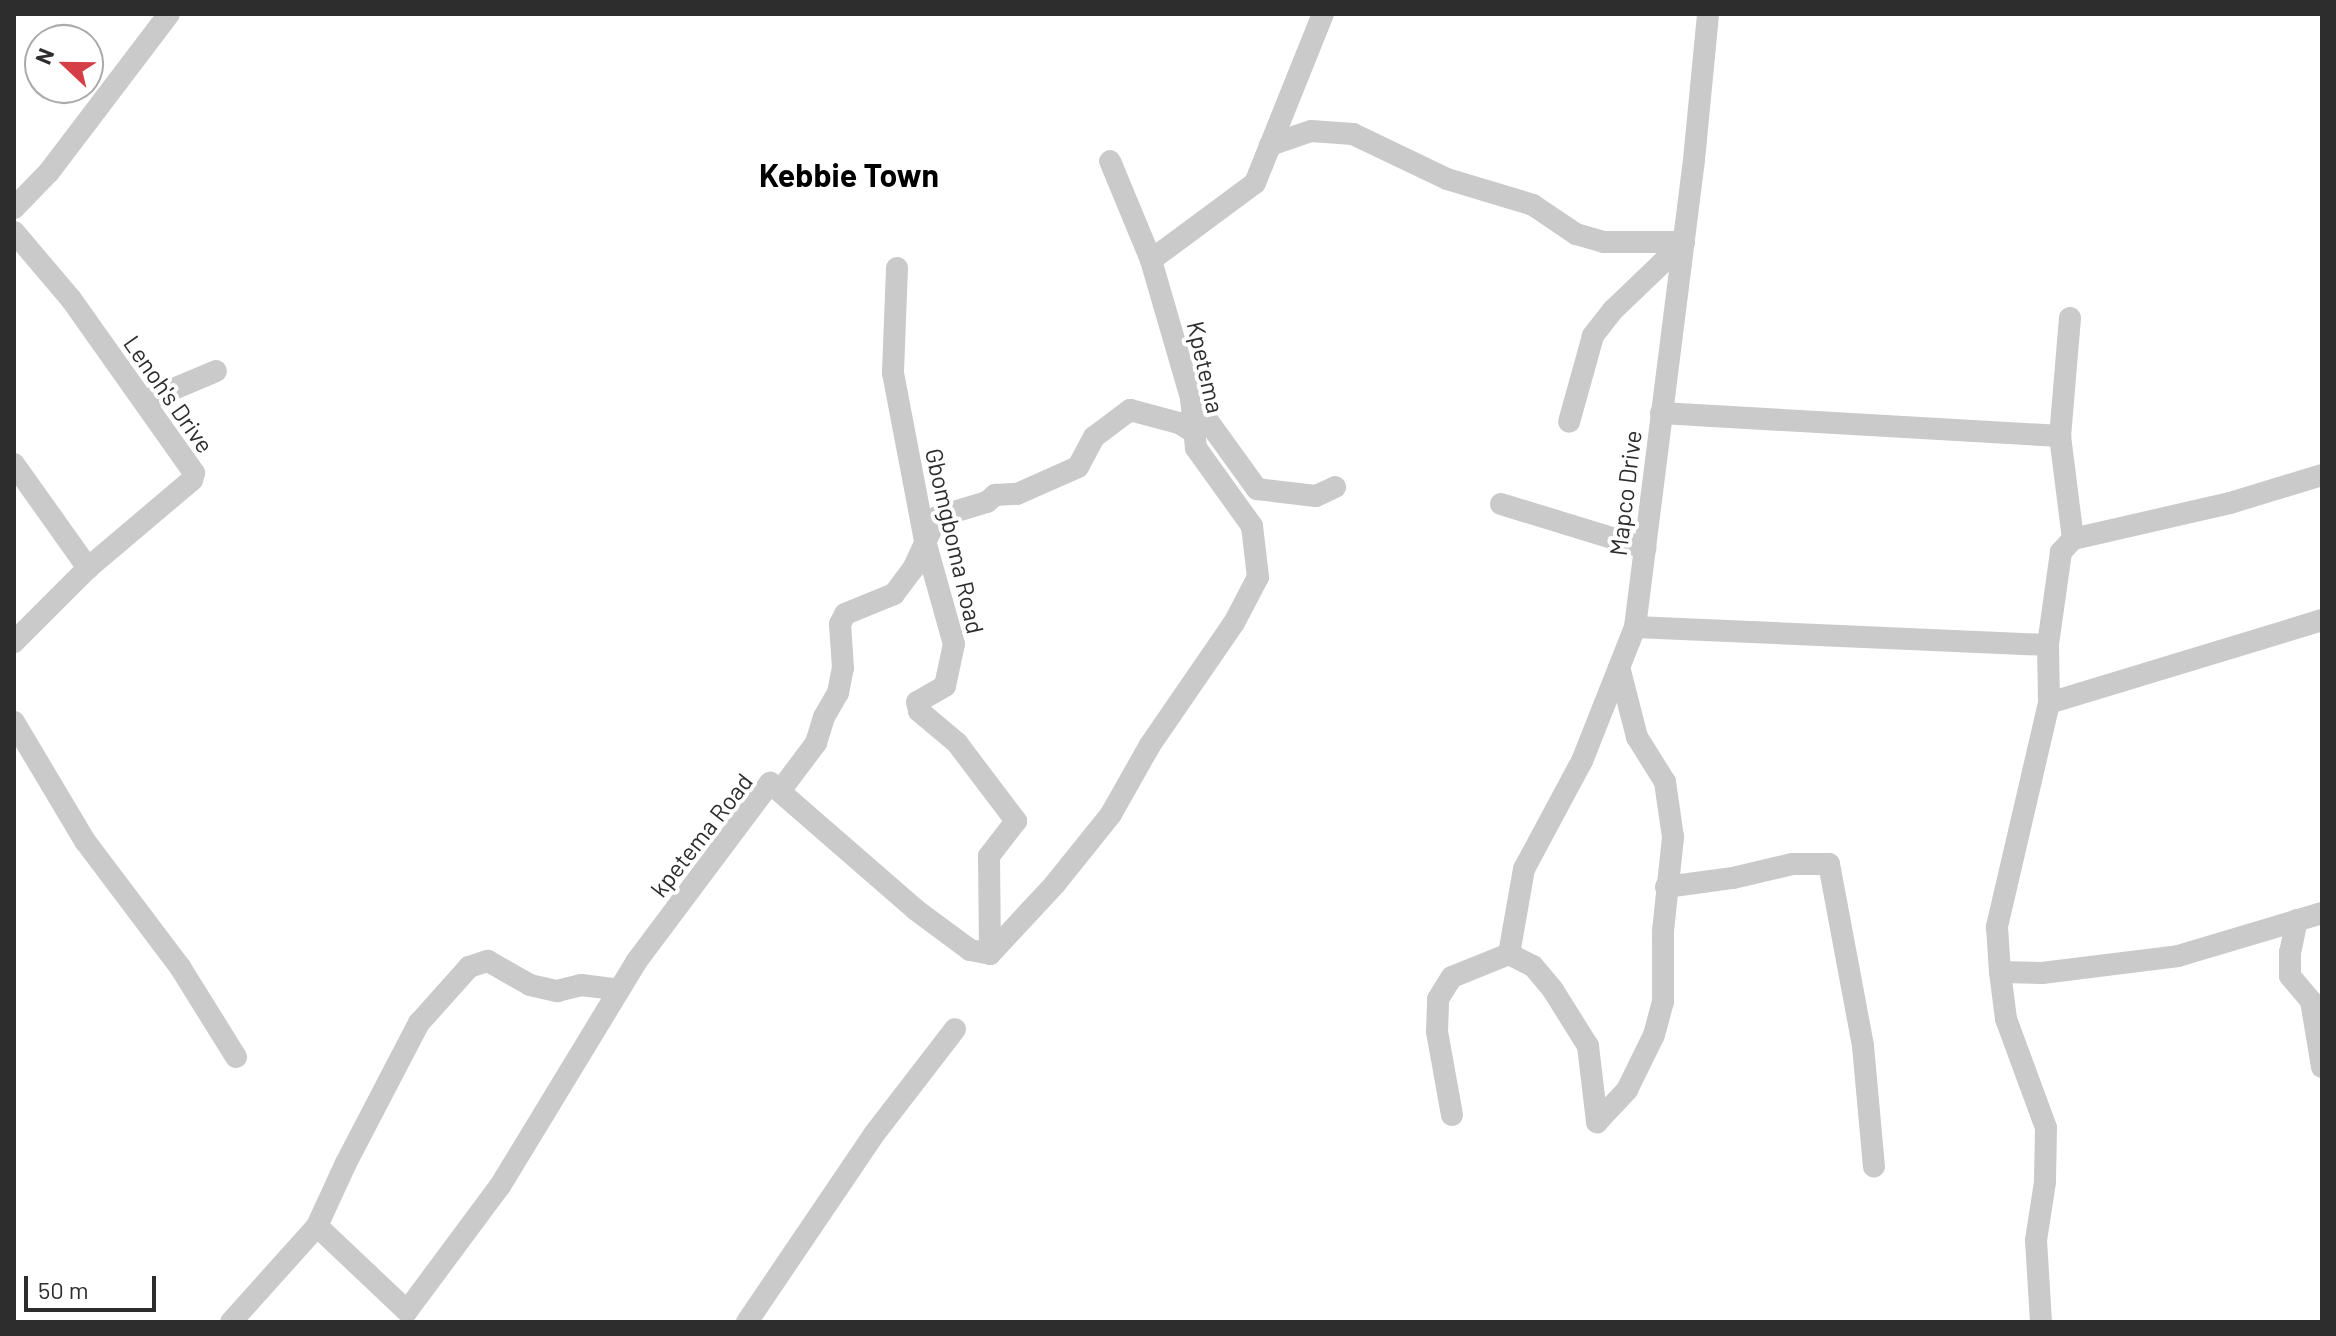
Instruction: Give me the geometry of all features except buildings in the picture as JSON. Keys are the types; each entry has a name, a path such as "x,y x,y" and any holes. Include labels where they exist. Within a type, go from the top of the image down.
{"street":[{"path":"14,208 49,172 169,14"},
{"path":"1151,260 1255,183 1323,14"},
{"name":"Mapco Drive","path":"1509,954 1524,869 1582,761 1635,627 1684,242 1708,14"},
{"path":"1270,145 1311,131 1353,134 1447,179 1533,205 1576,234 1604,242 1684,242"},
{"name":"Kpetema","path":"990,954 1055,884 1111,814 1150,745 1234,623 1258,577 1252,526 1196,448 1191,398 1151,260 1110,161"},
{"name":"Lenoh's Drive","path":"14,232 71,299 194,473 192,480 88,568"},
{"path":"1569,422 1593,336 1613,310 1684,242"},
{"name":"Gbomgboma Road","path":"897,268 893,373 925,541 954,644 945,686 917,702 919,711 957,743 1016,821 989,856 990,954"},
{"path":"2070,318 2060,436 2073,539"},
{"path":"145,401 216,371"},
{"path":"1191,398 1257,489 1316,496 1335,487"},
{"path":"780,791 816,743 824,717 838,693 843,668 840,624 845,614 894,594 913,569 937,517 987,502 995,495 1017,494 1078,467 1094,437 1130,410 1179,423 1195,433"},
{"path":"1661,413 2060,436"},
{"path":"14,464 88,568 14,642"},
{"path":"2041,1322 2036,1240 2045,1182 2046,1128 2006,1019 1997,927 2049,703 2048,645 2061,552 2073,539 2230,503 2322,475"},
{"path":"1501,504 1645,548"},
{"path":"2049,703 2322,620"},
{"path":"1635,627 2048,645"},
{"path":"1452,1115 1437,1032 1438,999 1452,977 1509,954 1533,966 1553,990 1588,1046 1597,1122 1627,1090 1654,1035 1663,1002 1666,887 1673,837 1665,782 1637,737 1619,667"},
{"path":"14,722 66,811 180,967 236,1057"},
{"name":"kpetema Road","path":"317,1226 415,1316 500,1186 636,962 770,783 916,910 970,950 990,954"},
{"path":"1666,887 1733,878 1792,864 1829,864 1863,1046 1874,1167"},
{"path":"2000,972 2042,973 2178,956 2322,913"},
{"path":"2297,920 2290,952 2290,976 2311,1001 2322,1067"},
{"path":"231,1322 317,1226 419,1023 469,967 488,961 530,985 557,991 581,985 619,990"},
{"path":"747,1322 875,1133 955,1029"}],"district":[{"name":"Kebbie Town","path":"849,174"}]}
